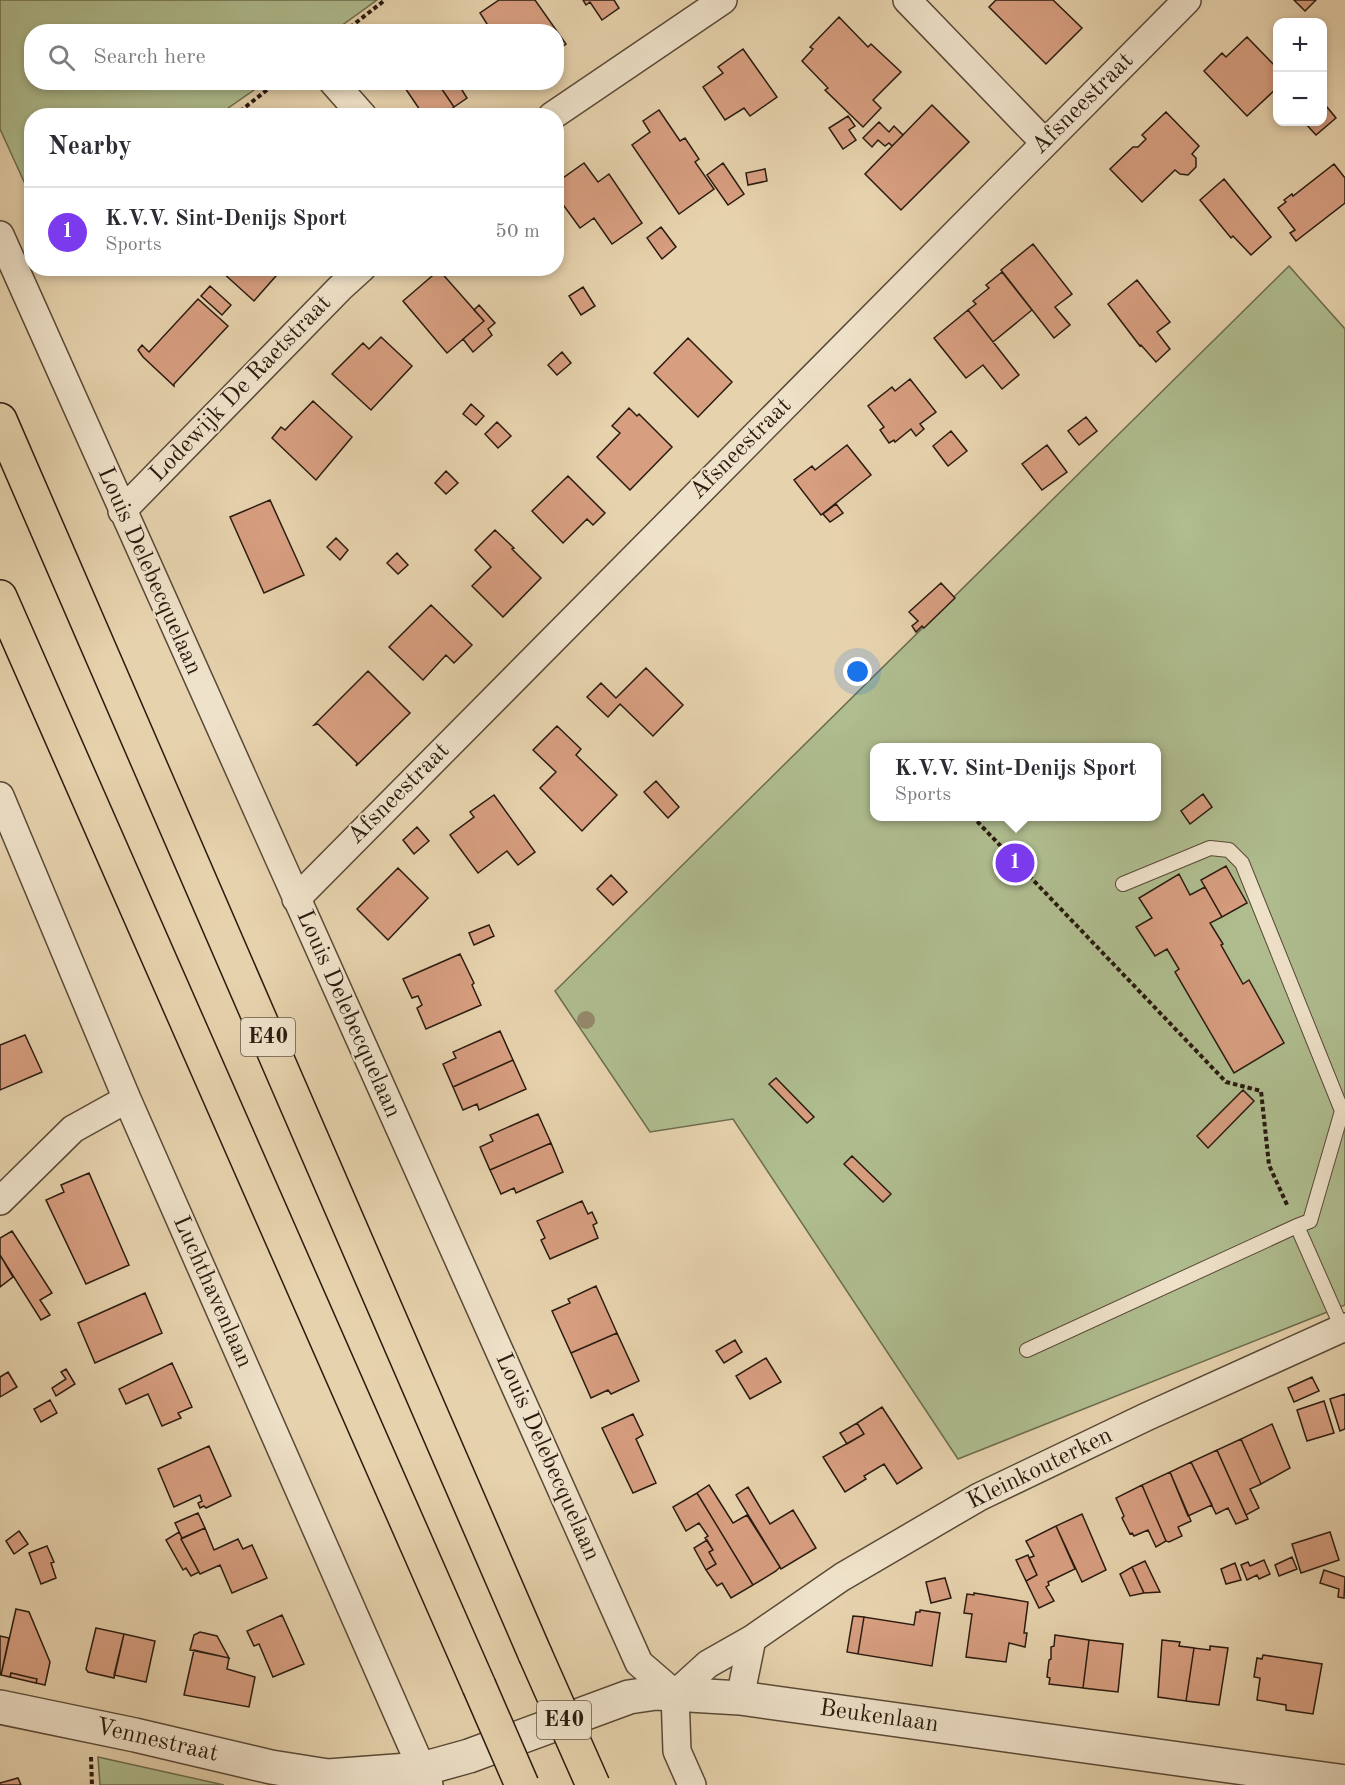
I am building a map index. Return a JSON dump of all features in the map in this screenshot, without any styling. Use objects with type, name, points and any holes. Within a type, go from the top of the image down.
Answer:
[{"type":"highway","name":"E40","points":[[0,420],[593,1785]]},
{"type":"highway","name":"E40","points":[[0,597],[522,1785]]},
{"type":"street","points":[[564,108],[723,0]]},
{"type":"street","points":[[907,0],[1044,142]]},
{"type":"street","name":"Afsneestraat","points":[[296,898],[1044,142],[1188,0]]},
{"type":"street","points":[[340,90],[356,108]]},
{"type":"street","name":"Louis Delebecquelaan","points":[[0,235],[639,1663],[675,1694]]},
{"type":"street","name":"Lodewijk De Raetstraat","points":[[122,510],[353,276]]},
{"type":"street","name":"Luchthavenlaan","points":[[0,796],[127,1100],[426,1777]]},
{"type":"street","points":[[0,1201],[73,1129],[127,1100]]},
{"type":"street","name":"Kleinkouterken","points":[[675,1694],[708,1664],[752,1640],[842,1577],[979,1497],[1146,1417],[1343,1327]]},
{"type":"street","points":[[740,1698],[752,1640]]},
{"type":"street","name":"Beukenlaan","points":[[426,1777],[469,1756],[629,1697],[656,1693],[740,1698],[1345,1782]]},
{"type":"street","points":[[675,1694],[676,1751],[692,1785]]},
{"type":"street","name":"Vennestraat","points":[[0,1707],[135,1735],[271,1767],[328,1776],[426,1777]]},
{"type":"lane","points":[[1027,1350],[1310,1221],[1342,1111],[1242,862],[1229,850],[1209,848],[1123,884]]},
{"type":"lane","points":[[1297,1227],[1343,1327]]},
{"type":"path","points":[[354,24],[385,0]]},
{"type":"path","points":[[244,108],[267,90]]},
{"type":"path","points":[[977,821],[1226,1082],[1261,1091],[1269,1165],[1297,1227]]},
{"type":"green space","points":[[0,0],[377,0],[344,24],[24,24],[24,90],[254,90],[228,108],[24,108],[24,182],[0,129]]},
{"type":"green space","points":[[1289,266],[1345,329],[1345,1305],[958,1459],[733,1119],[650,1132],[555,991]]},
{"type":"green space","points":[[98,1757],[224,1785],[100,1785]]},
{"type":"building","points":[[499,0],[535,0],[552,24],[487,24],[480,13]]},
{"type":"building","points":[[583,0],[614,0],[619,8],[602,20],[590,2],[586,5]]},
{"type":"building","points":[[996,0],[1053,0],[1082,28],[1046,64],[989,7]]},
{"type":"building","points":[[1294,0],[1316,0],[1305,11]]},
{"type":"building","points":[[839,17],[868,47],[871,44],[901,72],[873,100],[881,108],[863,127],[825,90],[828,88],[802,61],[813,49],[810,47]]},
{"type":"building","points":[[1247,37],[1273,64],[1273,92],[1247,116],[1204,71],[1222,53],[1226,57]]},
{"type":"building","points":[[743,49],[777,97],[750,116],[744,108],[725,120],[703,87],[723,73],[718,67]]},
{"type":"building","points":[[406,90],[442,90],[454,107],[453,108],[419,108]]},
{"type":"building","points":[[442,90],[462,90],[467,98],[454,107]]},
{"type":"building","points":[[932,105],[969,142],[901,210],[865,174]]},
{"type":"building","points":[[1327,107],[1336,118],[1327,126]]},
{"type":"building","points":[[659,110],[680,141],[685,138],[699,159],[695,162],[714,189],[679,214],[632,145],[650,132],[643,121]]},
{"type":"building","points":[[1166,112],[1199,146],[1192,154],[1196,158],[1196,167],[1188,175],[1180,174],[1175,170],[1142,202],[1110,169],[1133,147],[1138,147],[1146,139],[1142,135]]},
{"type":"building","points":[[848,116],[855,126],[849,130],[856,140],[843,149],[829,128]]},
{"type":"building","points":[[879,122],[889,132],[894,126],[903,135],[892,146],[889,143],[885,146],[878,140],[872,147],[863,138]]},
{"type":"building","points":[[1308,126],[1327,126],[1316,135]]},
{"type":"building","points":[[584,163],[598,182],[609,174],[642,223],[612,244],[594,218],[580,228],[564,206],[564,177]]},
{"type":"building","points":[[723,163],[744,194],[728,205],[707,175]]},
{"type":"building","points":[[1334,164],[1345,178],[1345,203],[1296,241],[1290,233],[1295,230],[1278,208],[1286,202],[1284,200],[1292,194],[1293,196]]},
{"type":"building","points":[[765,169],[767,181],[748,185],[746,173]]},
{"type":"building","points":[[1224,179],[1271,237],[1251,255],[1233,236],[1231,238],[1200,200]]},
{"type":"building","points":[[661,227],[676,247],[662,259],[647,238]]},
{"type":"building","points":[[1033,244],[1072,294],[1055,307],[1070,325],[1054,338],[1001,270]]},
{"type":"building","points":[[1002,272],[1032,310],[993,342],[968,310],[976,304],[973,301],[989,288],[986,285]]},
{"type":"building","points":[[226,276],[276,276],[254,301]]},
{"type":"building","points":[[432,276],[444,276],[484,321],[447,353],[403,301]]},
{"type":"building","points":[[1137,280],[1170,322],[1157,332],[1170,349],[1156,362],[1140,346],[1108,304]]},
{"type":"building","points":[[210,286],[231,305],[222,315],[201,296]]},
{"type":"building","points":[[583,287],[595,306],[581,315],[569,296]]},
{"type":"building","points":[[198,299],[228,326],[174,386],[138,350],[142,345],[149,352]]},
{"type":"building","points":[[479,305],[495,323],[488,329],[492,335],[473,352],[463,339],[484,321],[474,310]]},
{"type":"building","points":[[968,310],[1019,375],[1002,389],[983,365],[966,378],[934,338]]},
{"type":"building","points":[[381,337],[412,366],[371,410],[332,374],[363,343],[369,349]]},
{"type":"building","points":[[688,338],[732,382],[698,417],[654,373]]},
{"type":"building","points":[[562,352],[571,363],[557,375],[548,365]]},
{"type":"building","points":[[910,379],[936,412],[920,424],[924,429],[916,436],[911,429],[895,442],[894,440],[889,443],[880,430],[884,427],[868,406],[892,387],[895,391]]},
{"type":"building","points":[[313,401],[352,437],[316,480],[272,438],[281,427],[285,430]]},
{"type":"building","points":[[471,404],[484,416],[476,425],[463,414]]},
{"type":"building","points":[[629,408],[637,416],[639,414],[672,447],[630,490],[597,457],[620,433],[612,426]]},
{"type":"building","points":[[1086,417],[1097,431],[1079,445],[1068,431]]},
{"type":"building","points":[[497,422],[511,436],[498,448],[485,434]]},
{"type":"building","points":[[951,431],[967,451],[948,466],[933,446]]},
{"type":"building","points":[[847,445],[871,475],[821,515],[794,480],[812,466],[815,470]]},
{"type":"building","points":[[1047,445],[1067,472],[1042,490],[1022,464]]},
{"type":"building","points":[[446,471],[458,483],[446,494],[435,483]]},
{"type":"building","points":[[568,476],[605,513],[593,525],[587,519],[563,543],[532,511]]},
{"type":"building","points":[[270,500],[304,575],[264,593],[230,517]]},
{"type":"building","points":[[836,504],[843,513],[830,522],[823,514]]},
{"type":"building","points":[[495,530],[541,578],[503,617],[472,586],[491,567],[475,550]]},
{"type":"building","points":[[336,538],[348,550],[340,560],[327,547]]},
{"type":"building","points":[[397,553],[408,565],[398,574],[387,563]]},
{"type":"building","points":[[941,583],[955,598],[924,628],[922,626],[916,632],[912,626],[918,621],[909,612]]},
{"type":"building","points":[[431,605],[472,645],[454,663],[446,655],[423,680],[389,647]]},
{"type":"building","points":[[646,668],[683,705],[653,736],[620,704],[608,717],[587,697],[601,683],[616,698]]},
{"type":"building","points":[[368,671],[410,713],[356,766],[357,763],[318,724],[314,725]]},
{"type":"building","points":[[557,726],[581,749],[576,755],[617,795],[582,831],[540,788],[556,772],[533,750]]},
{"type":"building","points":[[656,781],[679,807],[668,818],[644,792]]},
{"type":"building","points":[[1203,794],[1212,807],[1190,824],[1181,811]]},
{"type":"building","points":[[494,795],[535,852],[518,865],[507,851],[478,873],[450,835],[474,817],[470,812]]},
{"type":"building","points":[[417,827],[429,841],[414,854],[403,840]]},
{"type":"building","points":[[1226,866],[1247,903],[1222,917],[1201,880]]},
{"type":"building","points":[[398,868],[428,898],[388,940],[357,909]]},
{"type":"building","points":[[1179,874],[1190,895],[1205,887],[1222,917],[1210,923],[1223,944],[1221,945],[1243,984],[1249,980],[1284,1043],[1234,1073],[1175,972],[1179,969],[1167,949],[1155,956],[1136,927],[1152,918],[1139,898]]},
{"type":"building","points":[[611,875],[627,892],[613,905],[597,889]]},
{"type":"building","points":[[489,925],[494,936],[474,945],[469,933]]},
{"type":"building","points":[[460,954],[474,983],[472,985],[481,1005],[426,1029],[417,1008],[422,1005],[418,996],[412,998],[403,979]]},
{"type":"building","points":[[500,1031],[513,1060],[453,1087],[443,1064],[456,1058],[453,1052]]},
{"type":"building","points":[[25,1035],[42,1072],[0,1090],[0,1045]]},
{"type":"building","points":[[513,1060],[526,1089],[479,1110],[477,1104],[463,1110],[453,1087]]},
{"type":"building","points":[[776,1078],[814,1117],[807,1123],[769,1084]]},
{"type":"building","points":[[1243,1090],[1254,1101],[1208,1148],[1197,1136]]},
{"type":"building","points":[[538,1114],[551,1143],[490,1170],[480,1147],[493,1141],[490,1135]]},
{"type":"building","points":[[551,1143],[563,1172],[516,1193],[514,1188],[501,1194],[490,1170]]},
{"type":"building","points":[[852,1156],[891,1194],[883,1202],[844,1164]]},
{"type":"building","points":[[89,1173],[129,1265],[86,1284],[46,1200],[64,1192],[61,1185]]},
{"type":"building","points":[[582,1201],[588,1214],[592,1212],[597,1223],[593,1225],[598,1238],[550,1259],[541,1240],[545,1238],[537,1221]]},
{"type":"building","points":[[12,1231],[52,1293],[40,1300],[50,1315],[41,1320],[0,1255],[0,1238]]},
{"type":"building","points":[[0,1255],[13,1277],[0,1287]]},
{"type":"building","points":[[596,1286],[617,1333],[571,1353],[552,1311],[570,1303],[568,1299]]},
{"type":"building","points":[[145,1293],[162,1333],[95,1363],[78,1323]]},
{"type":"building","points":[[617,1333],[639,1381],[611,1394],[608,1390],[591,1398],[571,1353]]},
{"type":"building","points":[[735,1340],[742,1352],[724,1363],[716,1351]]},
{"type":"building","points":[[766,1358],[781,1382],[750,1399],[736,1376]]},
{"type":"building","points":[[172,1363],[192,1407],[178,1413],[181,1418],[162,1426],[148,1394],[126,1404],[119,1389]]},
{"type":"building","points":[[66,1369],[75,1384],[56,1396],[52,1388],[66,1379],[61,1372]]},
{"type":"building","points":[[8,1372],[17,1387],[0,1397],[0,1377]]},
{"type":"building","points":[[1312,1377],[1319,1391],[1294,1402],[1288,1388]]},
{"type":"building","points":[[1345,1394],[1345,1429],[1340,1431],[1330,1399]]},
{"type":"building","points":[[50,1400],[57,1413],[41,1422],[34,1409]]},
{"type":"building","points":[[1324,1401],[1334,1433],[1307,1441],[1297,1410]]},
{"type":"building","points":[[882,1407],[922,1468],[897,1484],[884,1464],[864,1476],[866,1479],[845,1492],[823,1457],[864,1434],[857,1423]]},
{"type":"building","points":[[633,1414],[643,1435],[636,1439],[656,1483],[633,1493],[602,1428]]},
{"type":"building","points":[[857,1423],[864,1434],[847,1444],[840,1433]]},
{"type":"building","points":[[1272,1424],[1290,1468],[1261,1484],[1241,1439]]},
{"type":"building","points":[[1241,1439],[1261,1484],[1250,1489],[1259,1508],[1246,1515],[1217,1450]]},
{"type":"building","points":[[209,1446],[231,1496],[206,1508],[204,1506],[200,1508],[198,1503],[202,1501],[200,1495],[174,1507],[158,1469]]},
{"type":"building","points":[[1217,1450],[1248,1519],[1236,1524],[1228,1508],[1216,1514],[1191,1462]]},
{"type":"building","points":[[1191,1462],[1212,1505],[1188,1516],[1170,1472]]},
{"type":"building","points":[[1170,1472],[1191,1521],[1178,1527],[1182,1536],[1169,1542],[1166,1541],[1142,1485]]},
{"type":"building","points":[[709,1485],[733,1523],[747,1515],[780,1567],[753,1585],[697,1493]]},
{"type":"building","points":[[1142,1485],[1166,1541],[1156,1547],[1148,1530],[1134,1536],[1130,1534],[1116,1498]]},
{"type":"building","points":[[748,1487],[770,1524],[793,1510],[816,1548],[781,1569],[736,1495]]},
{"type":"building","points":[[697,1493],[753,1585],[731,1598],[722,1583],[717,1586],[706,1570],[716,1564],[709,1552],[713,1550],[705,1538],[708,1536],[699,1523],[686,1531],[673,1507]]},
{"type":"building","points":[[198,1513],[205,1528],[182,1538],[175,1523]]},
{"type":"building","points":[[1082,1514],[1106,1570],[1082,1582],[1056,1526]]},
{"type":"building","points":[[1056,1526],[1075,1569],[1048,1582],[1049,1585],[1046,1587],[1054,1601],[1039,1608],[1026,1581],[1037,1575],[1029,1558],[1034,1556],[1026,1541]]},
{"type":"building","points":[[205,1528],[214,1550],[238,1539],[243,1549],[252,1545],[267,1578],[232,1593],[220,1565],[200,1574],[181,1539]]},
{"type":"building","points":[[19,1531],[28,1544],[14,1554],[6,1541]]},
{"type":"building","points":[[179,1532],[199,1572],[191,1576],[186,1568],[183,1570],[166,1540]]},
{"type":"building","points":[[1330,1532],[1339,1560],[1301,1573],[1292,1544]]},
{"type":"building","points":[[707,1540],[713,1550],[709,1552],[716,1564],[706,1570],[694,1548]]},
{"type":"building","points":[[47,1546],[54,1562],[51,1563],[56,1578],[41,1584],[29,1553]]},
{"type":"building","points":[[1028,1555],[1037,1575],[1026,1581],[1016,1560]]},
{"type":"building","points":[[1292,1557],[1297,1569],[1279,1576],[1275,1565]]},
{"type":"building","points":[[1264,1560],[1270,1574],[1259,1579],[1257,1575],[1247,1580],[1241,1565],[1248,1562],[1250,1566]]},
{"type":"building","points":[[1145,1561],[1160,1592],[1144,1593],[1132,1567]]},
{"type":"building","points":[[1235,1563],[1241,1580],[1226,1584],[1221,1569]]},
{"type":"building","points":[[1132,1567],[1144,1593],[1130,1596],[1120,1574]]},
{"type":"building","points":[[1324,1570],[1345,1577],[1344,1598],[1338,1597],[1339,1589],[1320,1583]]},
{"type":"building","points":[[945,1578],[951,1598],[931,1603],[926,1582]]},
{"type":"building","points":[[974,1593],[1028,1602],[1024,1633],[1027,1633],[1025,1647],[1009,1643],[1006,1662],[966,1657],[972,1614],[964,1613],[967,1594],[974,1595]]},
{"type":"building","points":[[16,1609],[29,1612],[50,1662],[45,1685],[36,1683],[37,1679],[11,1673],[10,1677],[1,1675]]},
{"type":"building","points":[[920,1610],[940,1613],[932,1666],[858,1654],[864,1617],[914,1625],[916,1612]]},
{"type":"building","points":[[282,1615],[304,1664],[273,1677],[259,1644],[254,1646],[247,1631]]},
{"type":"building","points":[[853,1616],[864,1617],[858,1654],[847,1652]]},
{"type":"building","points":[[96,1628],[124,1634],[114,1678],[88,1672],[86,1669]]},
{"type":"building","points":[[200,1632],[217,1636],[229,1658],[190,1650],[194,1635]]},
{"type":"building","points":[[124,1634],[155,1641],[146,1682],[114,1675]]},
{"type":"building","points":[[1055,1635],[1089,1640],[1083,1688],[1049,1684],[1050,1678],[1047,1677],[1049,1660]]},
{"type":"building","points":[[0,1636],[9,1638],[1,1675],[0,1675]]},
{"type":"building","points":[[1089,1640],[1123,1644],[1118,1692],[1083,1688]]},
{"type":"building","points":[[1162,1640],[1180,1642],[1179,1646],[1194,1648],[1186,1701],[1158,1697]]},
{"type":"building","points":[[1210,1646],[1228,1648],[1219,1705],[1186,1701],[1194,1648],[1210,1650]]},
{"type":"building","points":[[194,1650],[229,1658],[227,1669],[255,1677],[249,1707],[184,1695]]},
{"type":"building","points":[[1263,1655],[1322,1664],[1313,1714],[1286,1710],[1286,1705],[1257,1700],[1260,1678],[1254,1677],[1257,1658],[1262,1659]]},
{"type":"building","points":[[11,1673],[37,1679],[36,1683],[10,1677]]},
{"type":"building","points":[[18,1778],[21,1785],[0,1785],[0,1783]]},
{"type":"place","name":"K.V.V. Sint-Denijs Sport","points":[[1015,863]]}]
